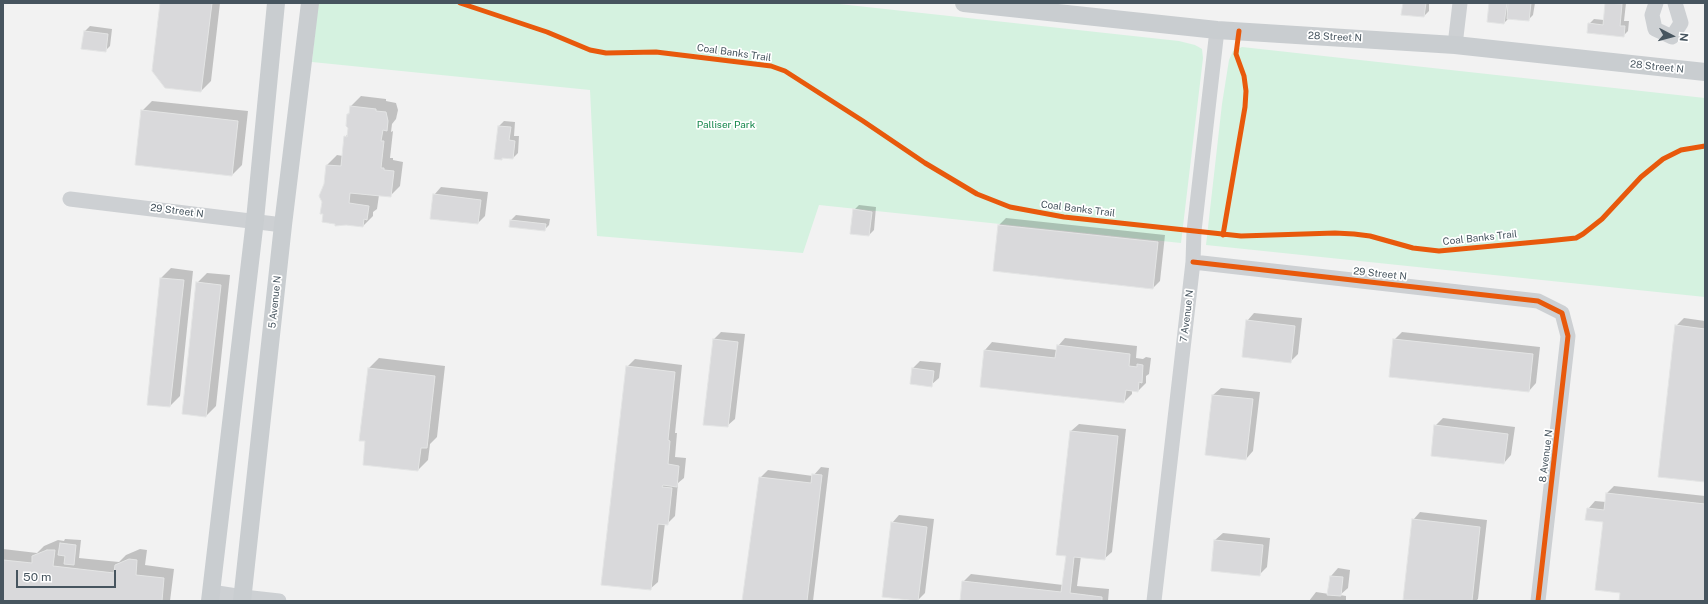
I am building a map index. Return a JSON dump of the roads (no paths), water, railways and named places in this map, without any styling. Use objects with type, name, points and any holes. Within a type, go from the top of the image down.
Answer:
[{"type":"main road","points":[[210,596],[255,220],[276,3]]},
{"type":"main road","name":"5 Avenue N","points":[[243,599],[283,225],[310,3]]},
{"type":"main road","name":"28 Street N","points":[[964,3],[1217,30],[1455,45],[1705,72]]},
{"type":"street","points":[[1455,45],[1460,3]]},
{"type":"street","points":[[1656,3],[1652,15],[1655,29],[1672,37],[1681,23],[1675,3]]},
{"type":"street","name":"7 Avenue N","points":[[1154,601],[1193,262],[1194,231],[1217,30]]},
{"type":"street","name":"29 Street N","points":[[70,199],[255,220],[283,225]]},
{"type":"street","name":"29 Street N","points":[[1193,262],[1538,301],[1562,313]]},
{"type":"street","name":"8 Avenue N","points":[[1538,601],[1568,336],[1562,313]]},
{"type":"street","points":[[210,596],[279,601]]},
{"type":"park label","name":"Palliser Park","points":[[726,125]]}]
